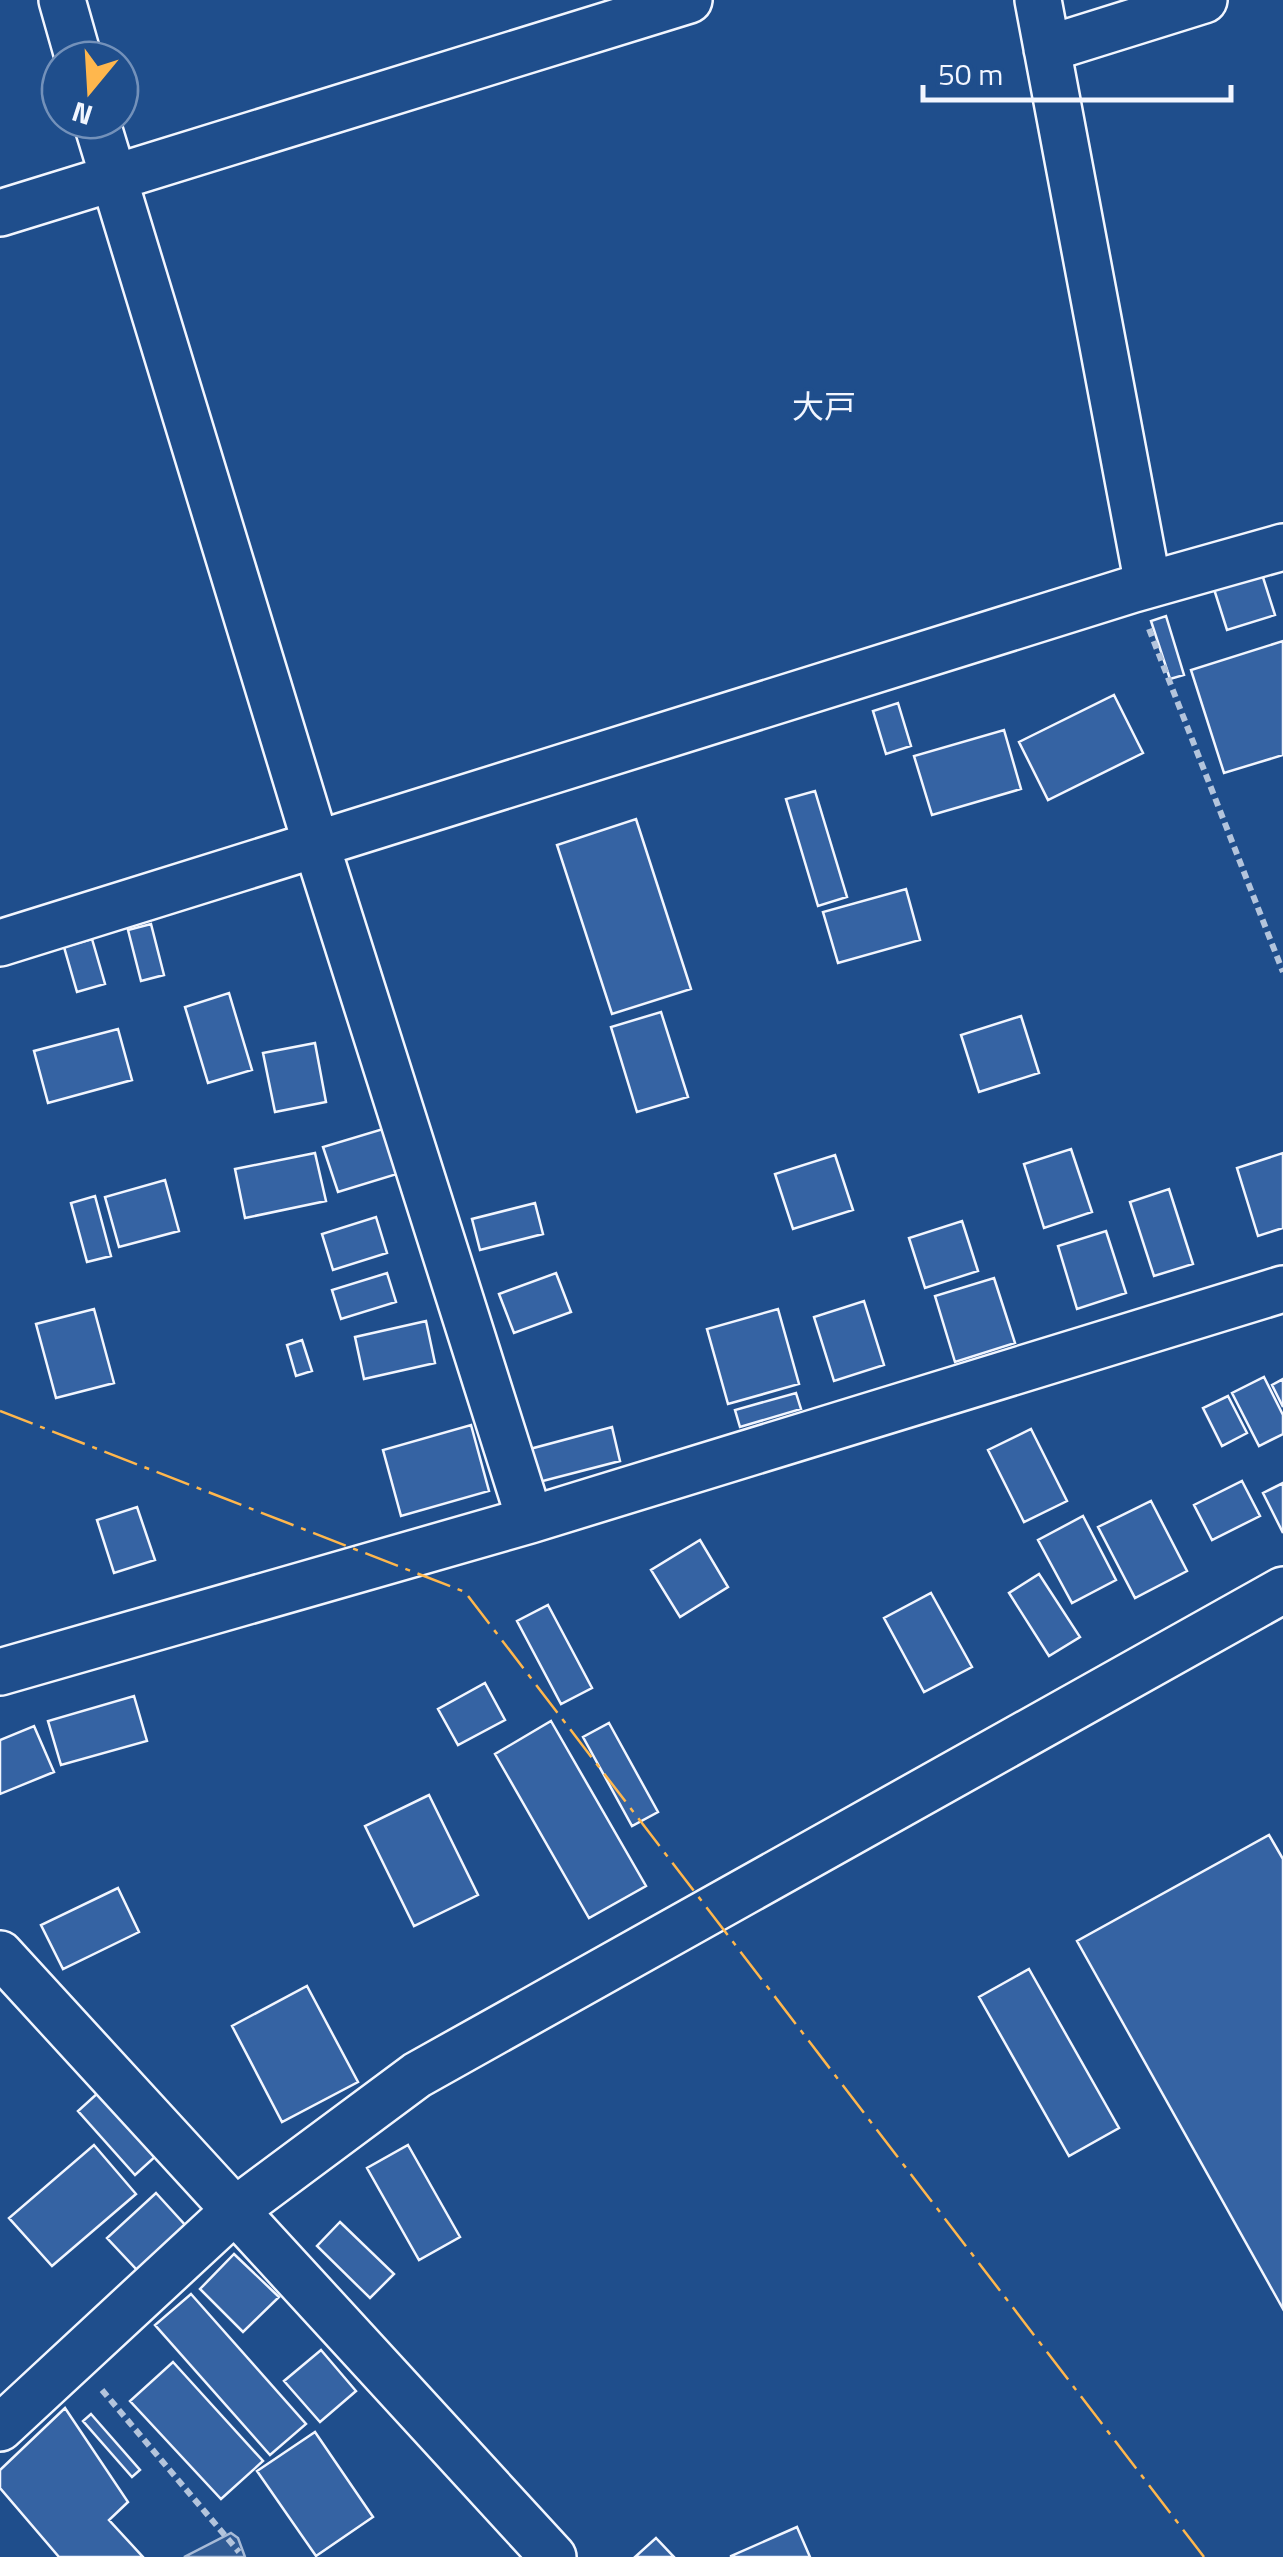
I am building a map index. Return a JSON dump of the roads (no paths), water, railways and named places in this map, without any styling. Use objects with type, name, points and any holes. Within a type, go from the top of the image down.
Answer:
[{"type":"street","points":[[62,0],[73,40]]},
{"type":"street","points":[[0,213],[689,0]]},
{"type":"street","points":[[1038,0],[1141,586]]},
{"type":"street","points":[[1047,49],[1204,0]]},
{"type":"street","points":[[102,140],[317,847],[530,1520]]},
{"type":"street","points":[[0,944],[1141,586],[1283,547]]},
{"type":"street","points":[[0,1672],[530,1520],[1283,1289]]},
{"type":"street","points":[[0,2428],[234,2211],[417,2075],[1283,1590]]},
{"type":"street","points":[[0,1954],[554,2557]]},
{"type":"district","name":"大戸","points":[[824,406]]}]
